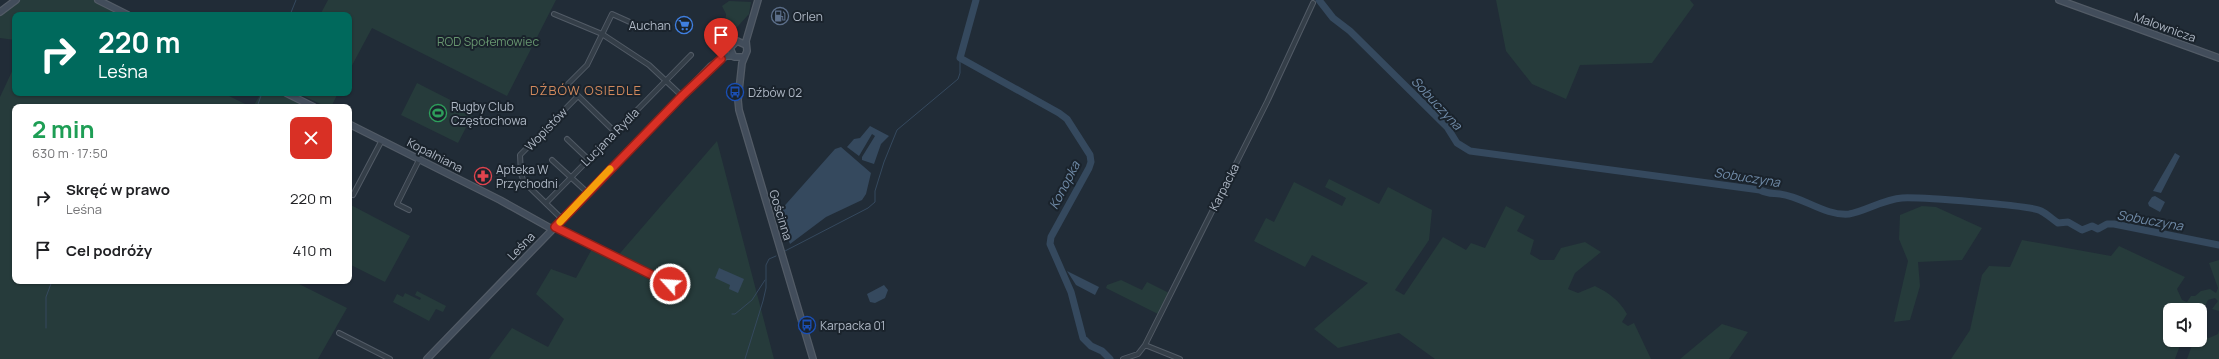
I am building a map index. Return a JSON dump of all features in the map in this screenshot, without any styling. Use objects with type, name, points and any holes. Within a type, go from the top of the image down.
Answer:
[{"type":"street","points":[[0,12],[16,0]]},
{"type":"street","points":[[98,0],[122,12]]},
{"type":"street","points":[[746,45],[740,41],[734,42],[730,49],[735,57],[744,57],[747,51],[746,45],[749,29],[758,0]]},
{"type":"street","name":"Malownicza","points":[[2059,0],[2219,58]]},
{"type":"street","name":"Karpacka","points":[[1123,359],[1138,354],[1145,346],[1267,102],[1313,3]]},
{"type":"street","points":[[554,14],[602,34],[649,65],[682,96]]},
{"type":"street","points":[[615,132],[567,85],[587,65],[612,14],[632,23]]},
{"type":"street","points":[[740,41],[749,29]]},
{"type":"street","name":"Leśna","points":[[427,359],[682,96],[730,49]]},
{"type":"street","name":"Lucjana Rydla","points":[[546,203],[691,55]]},
{"type":"street","name":"Leśna","points":[[715,63],[727,56],[735,57]]},
{"type":"street","name":"Gościnna","points":[[735,57],[740,76]]},
{"type":"street","name":"Gościnna","points":[[744,57],[740,76],[738,100],[740,120],[812,358]]},
{"type":"street","points":[[292,96],[308,104]]},
{"type":"street","name":"Wopistów","points":[[562,219],[524,182],[521,174],[520,155],[578,96]]},
{"type":"street","name":"Kopalniana","points":[[352,125],[554,228]]},
{"type":"street","points":[[567,139],[588,159]]},
{"type":"street","points":[[353,195],[382,140]]},
{"type":"street","points":[[409,210],[397,204],[419,160]]},
{"type":"street","points":[[552,160],[588,193]]},
{"type":"street","points":[[554,228],[672,285],[672,293],[675,298]]},
{"type":"street","points":[[340,333],[390,359]]},
{"type":"street","points":[[1145,346],[1180,359]]},
{"type":"street","points":[[812,358],[819,359]]},
{"type":"green space","points":[[16,0],[98,0],[122,12],[12,12],[12,40],[0,38],[0,12]]},
{"type":"green space","name":"ROD Społemowiec","points":[[328,0],[556,0],[507,96],[372,28],[352,65],[352,12],[322,12]]},
{"type":"green space","points":[[1496,0],[1690,0],[1694,5],[1652,63],[1580,65],[1566,99],[1532,84],[1506,51]]},
{"type":"green space","points":[[729,1],[751,2],[749,14],[729,36],[725,30],[726,14],[722,6]]},
{"type":"green space","points":[[12,71],[12,96],[229,96],[245,104],[12,104],[12,284],[299,284],[347,308],[318,359],[0,359],[0,97]]},
{"type":"green space","name":"Rugby Club Częstochowa","points":[[417,83],[474,112],[458,143],[401,115]]},
{"type":"green space","points":[[259,96],[292,96],[308,104],[255,104]]},
{"type":"green space","points":[[303,96],[336,96],[332,104],[321,104]]},
{"type":"green space","points":[[717,141],[774,359],[489,359],[512,328],[548,347],[564,319],[536,294],[551,269],[576,278],[593,247],[615,259]]},
{"type":"green space","points":[[1329,179],[1379,204],[1388,187],[1432,210],[1429,240],[1395,290],[1404,295],[1443,237],[1466,250],[1471,243],[1485,248],[1506,206],[1525,216],[1517,231],[1534,240],[1530,254],[1540,260],[1554,260],[1561,248],[1585,242],[1601,252],[1575,273],[1568,289],[1578,293],[1595,286],[1613,297],[1627,314],[1622,322],[1628,326],[1634,323],[1651,359],[1435,359],[1399,333],[1338,348],[1314,329],[1368,283],[1312,255],[1305,267],[1254,241],[1266,218],[1274,222],[1294,182],[1342,206],[1346,198],[1325,187]]},
{"type":"green space","points":[[352,206],[410,236],[385,282],[352,266]]},
{"type":"green space","points":[[1922,206],[1936,207],[1982,228],[1962,260],[1918,262],[1920,286],[1910,320],[1894,322],[1908,261],[1899,239],[1900,215]]},
{"type":"green space","points":[[2022,240],[2111,256],[2119,246],[2185,277],[2177,289],[2182,300],[2187,302],[2191,296],[2195,296],[2201,291],[2210,289],[2216,293],[2218,288],[2209,263],[2219,260],[2219,311],[2212,309],[2218,301],[2215,298],[2208,300],[2206,303],[2163,303],[2163,347],[2179,347],[2175,359],[1951,359],[1970,330],[1982,275],[1989,266],[2010,267]]},
{"type":"green space","points":[[1121,280],[1142,290],[1147,282],[1169,293],[1158,314],[1106,288],[1107,285]]},
{"type":"green space","points":[[417,291],[446,306],[443,312],[436,309],[429,321],[393,302],[397,294],[403,297],[405,293],[420,300],[421,298],[415,295]]},
{"type":"green space","points":[[1722,324],[1748,332],[1729,359],[1680,359]]},
{"type":"green space","points":[[2219,330],[2219,359],[2187,359],[2191,347],[2207,347],[2207,337],[2209,338],[2218,334]]},
{"type":"water","points":[[870,126],[889,136],[881,144],[874,164],[862,160],[862,157],[875,136],[872,134],[859,156],[847,147],[854,139],[860,138]]},
{"type":"water","points":[[841,147],[871,173],[866,194],[862,200],[826,217],[790,244],[780,220],[779,212],[835,149]]},
{"type":"water","points":[[2175,153],[2180,156],[2161,193],[2153,191]]},
{"type":"water","points":[[2155,196],[2165,202],[2160,212],[2149,206],[2148,203],[2152,197]]},
{"type":"water","points":[[719,268],[744,279],[738,293],[729,289],[730,285],[715,278]]},
{"type":"water","points":[[1067,271],[1099,287],[1095,295],[1076,285]]},
{"type":"water","points":[[884,285],[888,290],[885,298],[875,303],[870,302],[867,294]]},
{"type":"waterway","points":[[291,12],[296,0]]},
{"type":"waterway","name":"Konopka","points":[[976,0],[960,58],[1059,113],[1067,119],[1090,155],[1091,162],[1089,168],[1051,237],[1050,244],[1071,292],[1083,338],[1091,346],[1102,351],[1110,359]]},
{"type":"waterway","name":"Sobuczyna","points":[[1319,0],[1333,18],[1350,31],[1447,127],[1457,143],[1470,151],[1760,190],[1767,193],[1789,196],[1840,214],[1855,213],[1888,201],[1902,198],[1974,202],[2017,206],[2041,211],[2058,223],[2068,222],[2082,230],[2092,226],[2098,229],[2107,224],[2114,224],[2219,245]]},
{"type":"waterway","points":[[785,251],[868,208],[875,202],[875,191],[884,162],[897,130],[958,79],[960,73],[960,58]]},
{"type":"waterway","points":[[258,104],[261,96]]},
{"type":"waterway","points":[[745,359],[766,288],[766,265],[769,259],[776,256]]},
{"type":"waterway","points":[[732,314],[735,314],[752,300],[765,280]]},
{"type":"waterway","points":[[46,328],[46,297],[51,284]]},
{"type":"slow traffic","points":[[560,222],[610,169]]},
{"type":"place","name":"Orlen","points":[[780,16]]},
{"type":"place","name":"Auchan","points":[[684,25]]},
{"type":"place","name":"Dźbów 02","points":[[735,92]]},
{"type":"place","name":"Rugby Club Częstochowa","points":[[438,113]]},
{"type":"place","name":"Apteka W Przychodni","points":[[483,176]]},
{"type":"place","name":"Karpacka 01","points":[[807,325]]},
{"type":"district","name":"DŹBÓW OSIEDLE","points":[[586,90]]},
{"type":"route","points":[[670,284],[555,227],[711,66],[721,59]]}]
